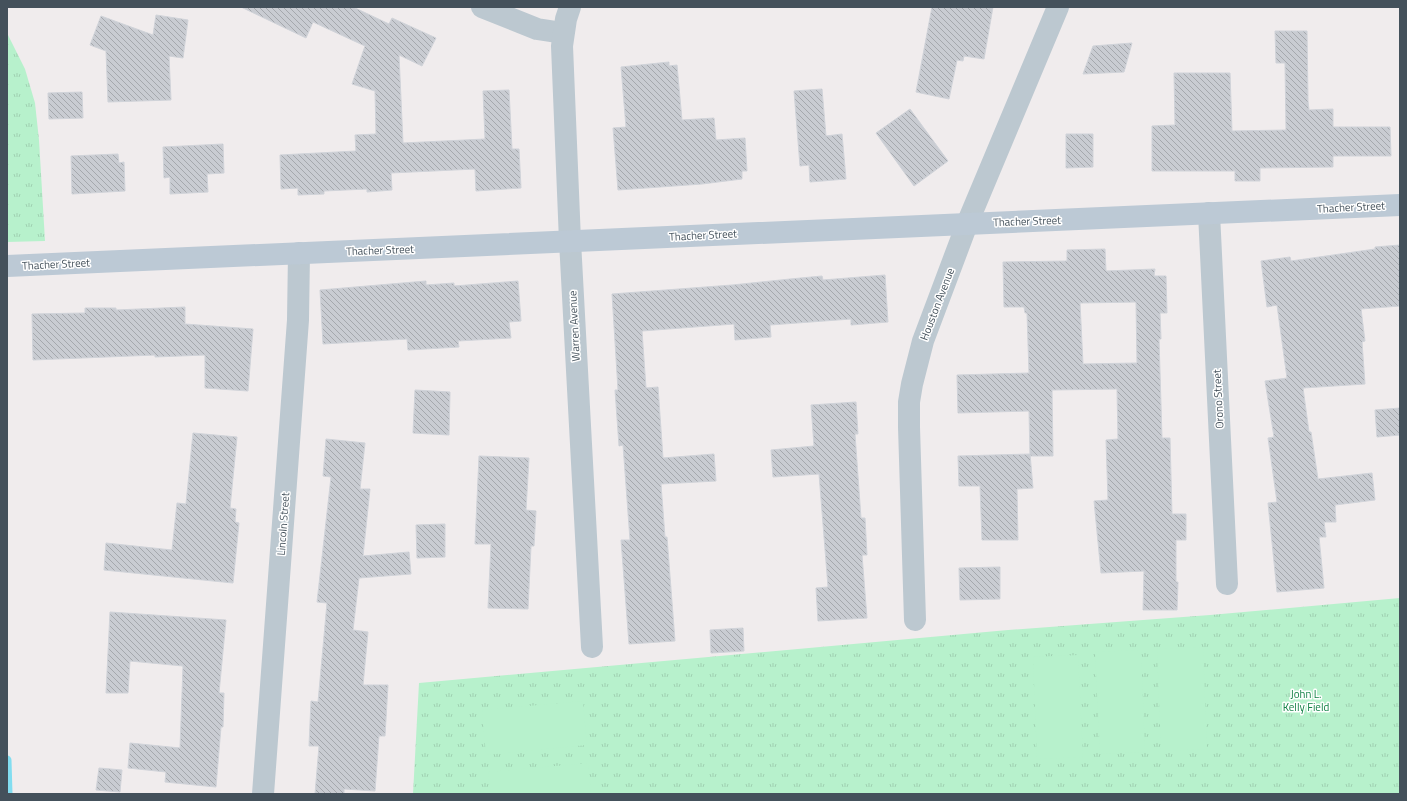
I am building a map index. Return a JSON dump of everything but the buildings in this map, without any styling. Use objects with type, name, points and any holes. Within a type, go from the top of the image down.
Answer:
[{"type":"street","points":[[482,7],[537,29],[563,33]]},
{"type":"street","name":"Warren Avenue","points":[[570,7],[563,33],[562,46],[570,241],[592,646]]},
{"type":"street","name":"Houston Avenue","points":[[915,620],[909,427],[911,390],[917,362],[923,341],[968,224],[1058,7]]},
{"type":"street","name":"Thacher Street","points":[[12,266],[1400,205]]},
{"type":"street","name":"Orono Street","points":[[1209,213],[1227,584]]},
{"type":"street","name":"Lincoln Street","points":[[263,794],[298,320],[300,253]]},
{"type":"green space","points":[[7,33],[25,69],[35,103],[39,140],[45,241],[7,242]]},
{"type":"green space","name":"John L. Kelly Field","points":[[1400,598],[1400,794],[413,794],[419,683],[1008,630],[1210,615]]},
{"type":"green space","points":[[1203,647],[1207,749],[1161,751],[1157,649]]},
{"type":"green space","points":[[1141,650],[1145,752],[1100,754],[1095,652]]},
{"type":"green space","points":[[1078,655],[1083,757],[1037,759],[1033,657]]},
{"type":"green space","points":[[583,701],[587,745],[486,755],[482,710]]},
{"type":"green space","points":[[588,763],[591,794],[490,794],[488,772]]},
{"type":"waterway","points":[[7,760],[8,794]]}]
